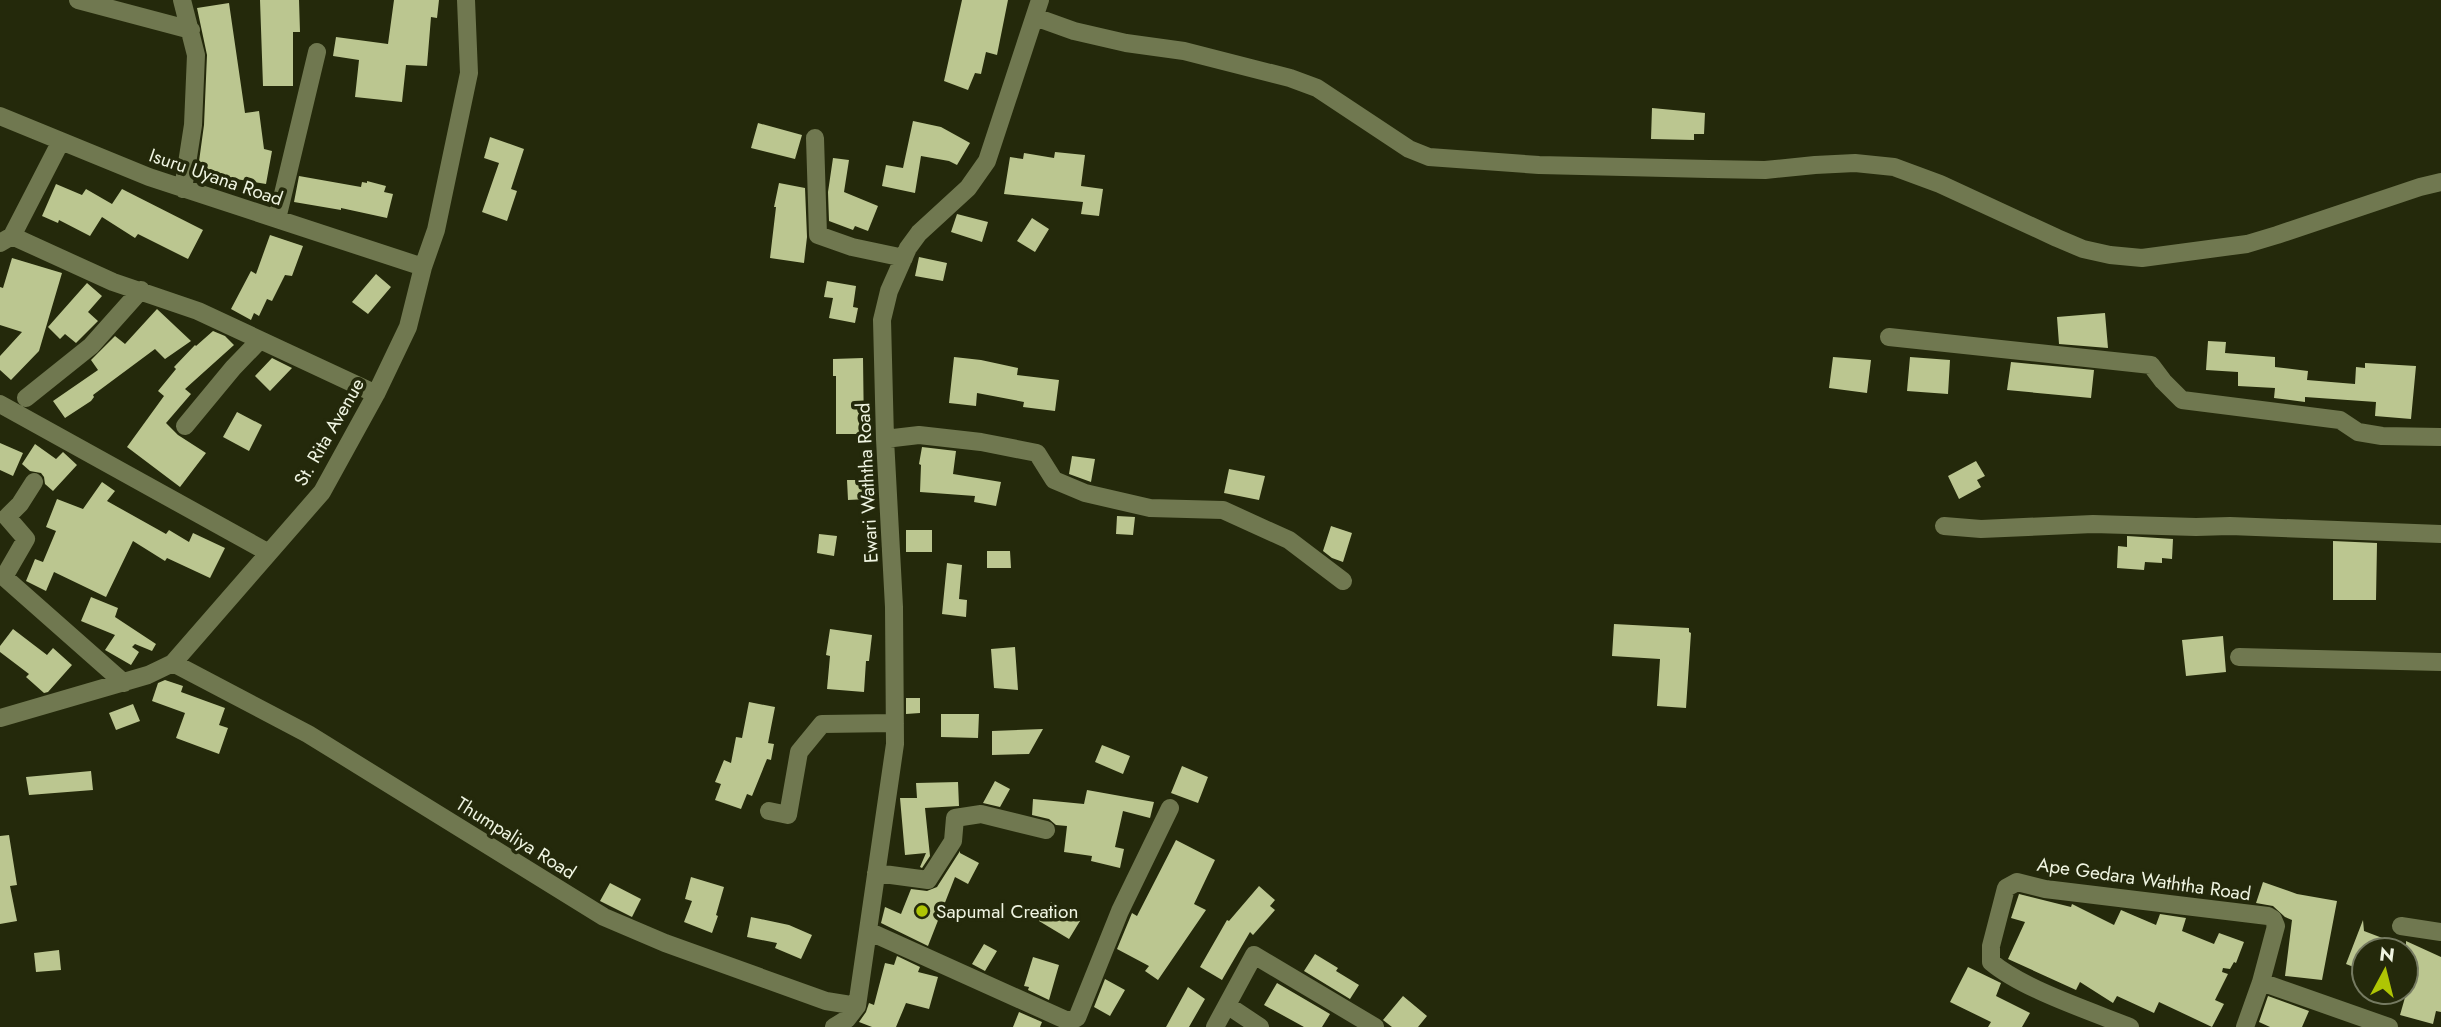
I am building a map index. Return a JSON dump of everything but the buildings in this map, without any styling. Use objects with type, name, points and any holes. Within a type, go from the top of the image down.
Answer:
[{"type":"street","points":[[78,0],[191,30]]},
{"type":"street","points":[[182,0],[196,55],[196,85],[183,189]]},
{"type":"street","name":"St. Rita Avenue","points":[[0,718],[124,683],[173,663],[322,492],[376,394],[408,327],[423,267],[436,230],[469,73],[466,0]]},
{"type":"street","points":[[1038,8],[1074,31],[1125,43],[1196,54],[1317,88],[1409,149],[1429,157],[1539,165],[1709,169],[1765,170],[1815,164],[1855,163],[1894,167],[1940,184],[2057,239],[2110,255],[2142,258],[2247,244],[2441,182]]},
{"type":"street","name":"Ewari Waththa Road","points":[[848,1020],[868,931],[895,744],[894,607],[882,320],[889,291],[919,233],[968,188],[987,161],[1038,8]]},
{"type":"street","points":[[277,219],[317,52]]},
{"type":"street","name":"Isuru Uyana Road","points":[[0,116],[183,189],[423,267]]},
{"type":"street","points":[[815,138],[818,235],[852,247],[904,258]]},
{"type":"street","points":[[61,141],[6,239],[113,282],[198,312],[376,394]]},
{"type":"street","points":[[26,398],[91,346],[141,290]]},
{"type":"street","points":[[1889,337],[2151,365],[2163,382],[2182,400],[2340,420],[2358,432],[2382,436],[2441,437]]},
{"type":"street","points":[[185,426],[233,368],[260,341]]},
{"type":"street","points":[[0,404],[269,553]]},
{"type":"street","points":[[885,439],[919,435],[981,442],[1037,453],[1054,480],[1086,493],[1150,508],[1223,510],[1289,540],[1343,581]]},
{"type":"street","points":[[34,482],[20,504],[7,517],[26,539],[4,577],[124,683]]},
{"type":"street","points":[[1944,526],[1981,529],[2106,524],[2441,534]]},
{"type":"street","points":[[2238,657],[2441,662]]},
{"type":"street","name":"Thumpaliya Road","points":[[173,663],[309,734],[604,917],[665,943],[826,1001],[848,1020]]},
{"type":"street","points":[[769,811],[788,815],[799,751],[822,724],[895,723]]},
{"type":"street","points":[[868,931],[1068,1021],[1077,1018],[1120,911],[1170,808]]},
{"type":"street","points":[[876,873],[928,880],[953,841],[955,818],[981,814],[1046,830]]},
{"type":"street","name":"Ape Gedara Waththa Road","points":[[2130,1027],[2015,978],[1991,962],[1991,946],[2006,888],[2017,882],[2045,889],[2268,916],[2276,926],[2245,1027]]},
{"type":"street","points":[[2401,926],[2441,932]]},
{"type":"street","points":[[1215,1027],[1254,955],[1375,1027]]},
{"type":"street","points":[[2261,982],[2386,1026]]},
{"type":"street","points":[[1227,1005],[1260,1027]]},
{"type":"place","name":"Sapumal Creation","points":[[922,911]]}]
